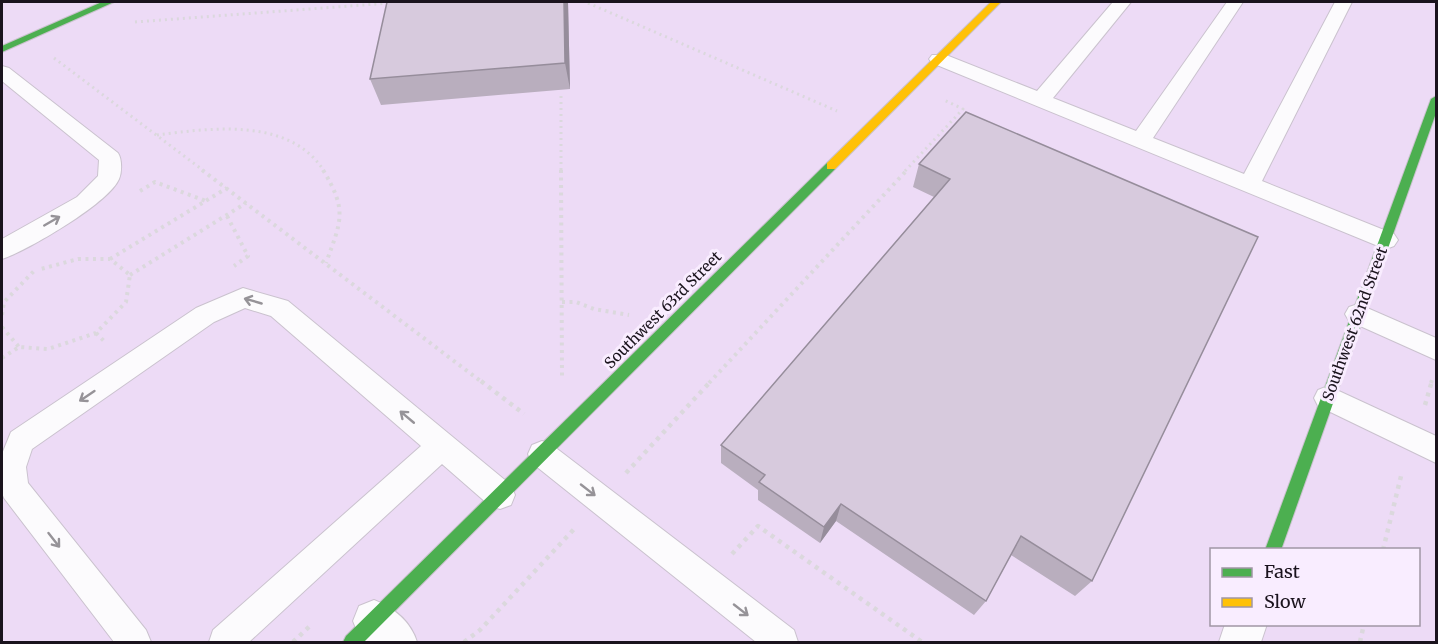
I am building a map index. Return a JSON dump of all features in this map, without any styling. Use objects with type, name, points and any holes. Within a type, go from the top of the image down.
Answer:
[{"type":"street","points":[[4,45],[109,2]]},
{"type":"street","name":"Southwest 63rd Street","points":[[374,635],[500,495],[996,2]]},
{"type":"street","name":"Southwest 62nd Street","points":[[1273,548],[1437,99]]},
{"type":"street","points":[[1240,642],[1245,626]]},
{"type":"lane","points":[[1041,100],[1122,2]]},
{"type":"lane","points":[[1140,141],[1235,2]]},
{"type":"lane","points":[[1249,184],[1344,2]]},
{"type":"lane","points":[[939,59],[1386,240]]},
{"type":"lane","points":[[2,72],[10,90],[110,158],[109,178],[85,203],[2,250]]},
{"type":"lane","points":[[134,642],[14,488],[11,467],[21,441],[206,315],[243,297],[279,308],[500,495]]},
{"type":"lane","points":[[1358,315],[1437,349]]},
{"type":"lane","points":[[1328,398],[1437,450]]},
{"type":"lane","points":[[225,642],[441,446]]},
{"type":"lane","points":[[542,454],[782,642]]},
{"type":"path","points":[[130,23],[390,3]]},
{"type":"path","points":[[588,3],[843,114]]},
{"type":"path","points":[[561,96],[562,380]]},
{"type":"path","points":[[156,135],[199,129],[243,129],[274,134],[306,151],[328,175],[339,200],[340,224],[326,263]]},
{"type":"path","points":[[2,315],[4,302],[35,270],[78,259],[110,259],[227,188]]},
{"type":"path","points":[[2,358],[19,347],[48,349],[96,333],[126,302],[130,275],[246,203]]},
{"type":"path","points":[[110,259],[130,275]]},
{"type":"path","points":[[562,302],[579,300],[599,310],[620,310],[632,317]]},
{"type":"path","points":[[2,327],[19,347]]},
{"type":"path","points":[[727,560],[758,526],[922,642]]},
{"type":"path","points":[[1360,642],[1364,626]]},
{"type":"shaded area","points":[[2,2],[1436,2],[1436,642],[2,642]]},
{"type":"building","points":[[387,2],[564,2],[565,63],[370,79]]},
{"type":"building","points":[[966,112],[1258,237],[1092,581],[1021,536],[986,601],[841,504],[824,527],[759,482],[765,475],[721,445],[950,179],[919,164]]},
{"type":"traffic: fast","points":[[2,49],[109,2]]},
{"type":"traffic: fast","points":[[1274,548],[1436,99]]},
{"type":"traffic: fast","points":[[352,642],[831,166]]},
{"type":"traffic: slow","points":[[831,166],[996,2]]}]
